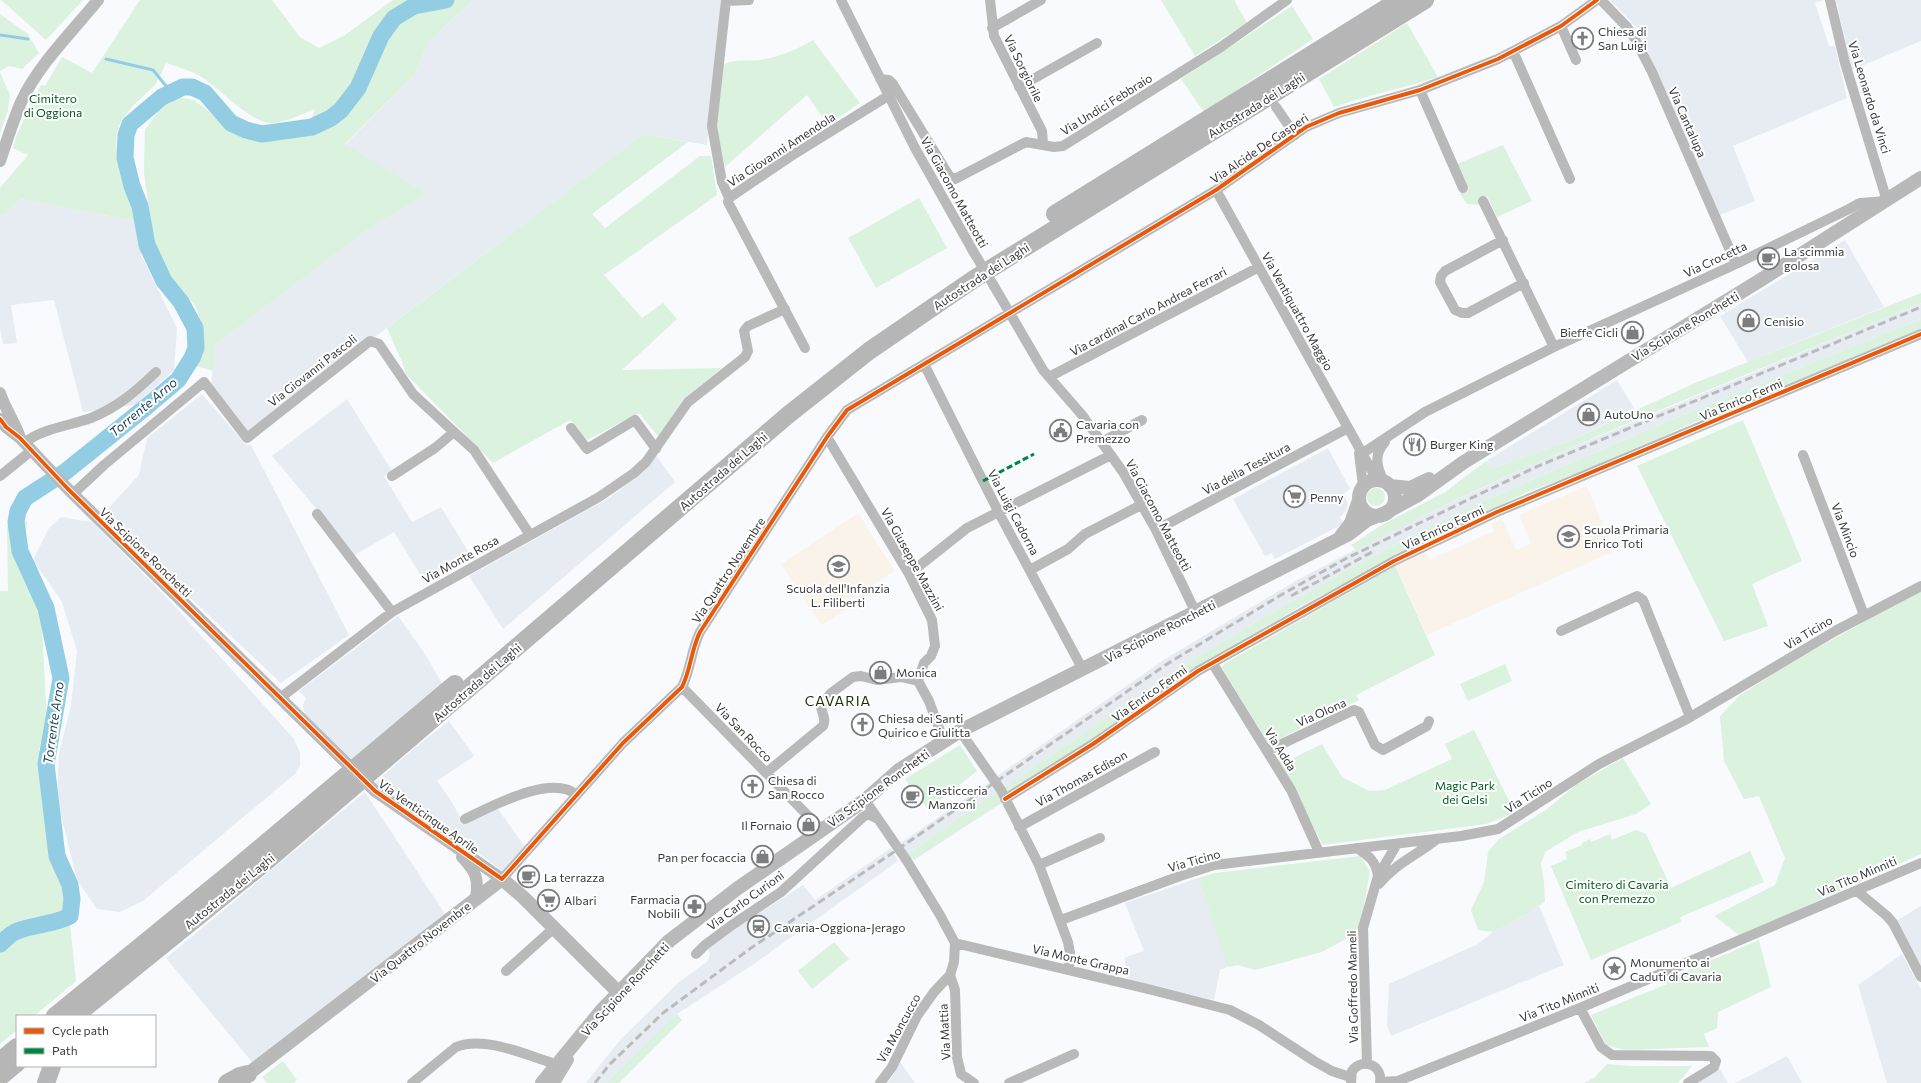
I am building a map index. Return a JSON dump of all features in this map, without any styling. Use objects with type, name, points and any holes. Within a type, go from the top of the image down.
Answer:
[{"type":"highway","name":"Autostrada dei Laghi","points":[[57,1015],[229,874],[783,404],[861,343],[967,269],[1399,0]]},
{"type":"highway","name":"Autostrada dei Laghi","points":[[76,1015],[268,860],[788,415],[869,351],[974,279],[1425,0]]},
{"type":"highway","points":[[91,1015],[212,913],[268,860]]},
{"type":"highway","points":[[51,1015],[100,980]]},
{"type":"highway","points":[[0,1054],[16,1041]]},
{"type":"highway","points":[[0,1061],[16,1048]]},
{"type":"highway","points":[[0,1077],[16,1064]]},
{"type":"highway","points":[[46,1083],[52,1067]]},
{"type":"highway","points":[[226,1083],[240,1076],[248,1080]]},
{"type":"main road","name":"Via Scipione Ronchetti","points":[[542,1083],[556,1064],[619,992],[669,941],[738,888],[821,829],[865,800],[899,770],[960,731],[1196,613],[1353,532],[1368,520],[1385,513],[1428,488],[1448,472],[1887,201],[1921,178]]},
{"type":"main road","name":"Via Scipione Ronchetti","points":[[1384,483],[1410,488],[1448,472]]},
{"type":"main road","points":[[1369,482],[1384,483],[1394,495],[1394,502],[1391,508],[1385,513],[1377,515],[1370,514],[1362,508],[1359,500],[1363,486],[1369,482]]},
{"type":"main road","name":"Via Scipione Ronchetti","points":[[1336,540],[1349,526],[1359,500]]},
{"type":"main road","name":"Via Quattro Novembre","points":[[248,1080],[476,898],[502,879]]},
{"type":"main road","name":"Via Venticinque Aprile","points":[[502,879],[523,897],[619,992]]},
{"type":"street","points":[[0,161],[12,124],[22,100],[35,79],[98,0]]},
{"type":"street","points":[[729,198],[722,182],[712,126],[726,1],[749,0]]},
{"type":"street","name":"Via Giacomo Matteotti","points":[[842,0],[888,96],[973,251],[1043,370],[1082,415],[1124,472],[1156,530],[1196,613]]},
{"type":"street","name":"Via Sorgiorile","points":[[990,0],[994,36],[1042,131],[1043,144]]},
{"type":"street","points":[[992,28],[1041,0]]},
{"type":"street","name":"Via Undici Febbraio","points":[[880,79],[889,80],[894,84],[950,177],[955,179],[1026,142],[1054,147],[1063,146],[1220,47],[1287,0]]},
{"type":"street","name":"Via Alcide De Gasperi","points":[[1010,312],[1196,200],[1216,190],[1306,127],[1333,115],[1420,90],[1513,51],[1561,26],[1596,0]]},
{"type":"street","name":"Via Cantalupa","points":[[1601,0],[1627,27],[1636,40],[1652,72],[1736,264]]},
{"type":"street","name":"Via Leonardo da Vinci","points":[[1830,0],[1845,63],[1887,201]]},
{"type":"street","points":[[1561,26],[1576,60]]},
{"type":"street","points":[[1019,87],[1097,43]]},
{"type":"street","points":[[1513,51],[1570,179]]},
{"type":"street","points":[[1420,90],[1463,188]]},
{"type":"street","name":"Via Giovanni Amendola","points":[[805,348],[728,202],[729,198],[791,156],[888,96]]},
{"type":"street","points":[[1276,107],[1295,135]]},
{"type":"street","name":"Via Ventiquattro Maggio","points":[[1216,190],[1360,449],[1384,483]]},
{"type":"street","points":[[1483,200],[1554,347]]},
{"type":"street","name":"Via Crocetta","points":[[1384,483],[1376,460],[1380,447],[1392,435],[1425,412],[1554,347],[1736,264],[1860,204],[1887,201]]},
{"type":"street","points":[[1503,240],[1445,271],[1440,282],[1455,310],[1462,313],[1468,313],[1524,283]]},
{"type":"street","name":"Via cardinal Carlo Andrea Ferrari","points":[[1049,377],[1259,268]]},
{"type":"street","name":"Via Monte Rosa","points":[[280,698],[392,612],[622,482],[646,462],[688,402],[745,357],[748,352],[744,331],[748,326],[785,310]]},
{"type":"street","name":"Via Quattro Novembre","points":[[502,879],[623,743],[682,687],[687,678],[694,646],[700,632],[827,437],[847,410],[1010,312]]},
{"type":"street","name":"Via Enrico Fermi","points":[[1006,799],[1093,744],[1198,671],[1213,664],[1394,561],[1497,512],[1921,334]]},
{"type":"street","name":"Via Giovanni Pascoli","points":[[70,491],[104,465],[204,382],[247,438],[370,341],[379,344],[413,394],[474,450],[530,535]]},
{"type":"street","name":"Via Luigi Cadorna","points":[[924,364],[999,513],[1083,670]]},
{"type":"street","points":[[0,476],[25,444],[40,433],[90,418],[111,409],[129,398],[156,372]]},
{"type":"street","name":"Via Scipione Ronchetti","points":[[0,393],[25,444]]},
{"type":"street","name":"Via Scipione Ronchetti","points":[[0,419],[6,427],[25,444],[70,491],[280,698]]},
{"type":"street","points":[[571,428],[586,448],[634,420],[656,449]]},
{"type":"street","points":[[1102,442],[1142,420]]},
{"type":"street","name":"Via della Tessitura","points":[[1156,530],[1348,428]]},
{"type":"street","points":[[392,476],[435,448],[454,432]]},
{"type":"street","name":"Via Crocetta","points":[[1360,449],[1392,435]]},
{"type":"street","name":"Via Giuseppe Mazzini","points":[[827,437],[909,574],[932,620],[936,640],[934,651],[924,663],[918,681]]},
{"type":"street","name":"Via Ventiquattro Maggio","points":[[1360,449],[1363,486]]},
{"type":"street","points":[[909,574],[967,528],[1111,455]]},
{"type":"street","name":"Via Mincio","points":[[1803,455],[1864,615]]},
{"type":"street","points":[[1030,570],[1066,551],[1085,534],[1141,505]]},
{"type":"street","points":[[317,514],[392,612]]},
{"type":"street","name":"Via Ticino","points":[[1061,920],[1214,865],[1437,839],[1498,829],[1599,764],[1690,717],[1864,615],[1921,586]]},
{"type":"street","points":[[1561,631],[1637,596],[1644,600],[1690,717]]},
{"type":"street","name":"Via Adda","points":[[1213,664],[1291,790],[1320,852]]},
{"type":"street","points":[[766,773],[823,726],[824,717],[820,706],[831,693],[847,680],[861,676],[877,680],[901,677],[918,681],[929,701],[944,742]]},
{"type":"street","name":"Via San Rocco","points":[[682,687],[821,829]]},
{"type":"street","name":"Via Venticinque Aprile","points":[[280,698],[375,791],[502,879]]},
{"type":"street","name":"Via Olona","points":[[1267,751],[1354,710],[1359,712],[1376,745],[1383,750],[1427,726],[1428,721]]},
{"type":"street","points":[[960,731],[998,784],[1039,865],[1061,920],[1070,953],[1069,970]]},
{"type":"street","name":"Via Thomas Edison","points":[[1019,827],[1155,752]]},
{"type":"street","points":[[465,819],[494,805],[538,789],[559,788],[572,791],[577,795]]},
{"type":"street","points":[[865,800],[882,823],[940,914],[955,943],[954,962],[950,975]]},
{"type":"street","name":"Via Carlo Curioni","points":[[696,954],[705,945],[732,925],[781,892],[863,816],[868,814],[882,823]]},
{"type":"street","points":[[442,838],[475,873],[478,885],[476,898]]},
{"type":"street","points":[[1039,865],[1100,838]]},
{"type":"street","name":"Via Goffredo Mameli","points":[[1376,889],[1386,874],[1397,865],[1422,851],[1437,839]]},
{"type":"street","name":"Via Goffredo Mameli","points":[[1397,865],[1409,842]]},
{"type":"street","name":"Via Goffredo Mameli","points":[[1378,876],[1397,844]]},
{"type":"street","name":"Via Goffredo Mameli","points":[[1357,848],[1368,854],[1375,862],[1378,876],[1376,889],[1363,928],[1367,1063]]},
{"type":"street","name":"Via Tito Minniti","points":[[1380,1082],[1398,1081],[1580,1008],[1921,863]]},
{"type":"street","points":[[1857,890],[1880,908],[1893,923],[1921,977]]},
{"type":"street","points":[[506,971],[554,928]]},
{"type":"street","name":"Via Monte Grappa","points":[[955,943],[1230,1010],[1259,1025],[1314,1061],[1351,1080]]},
{"type":"street","name":"Via Moncucco","points":[[880,1083],[892,1067],[917,1016],[934,992],[950,975]]},
{"type":"street","name":"Via Mattia","points":[[950,975],[955,990],[957,1057],[961,1074],[974,1083]]},
{"type":"street","points":[[1580,1008],[1600,1047],[1612,1055],[1711,1056],[1714,1058],[1716,1061],[1714,1067],[1688,1083]]},
{"type":"street","points":[[414,1082],[456,1047],[472,1043],[490,1044],[556,1064]]},
{"type":"street","points":[[555,1083],[569,1060],[566,1053]]},
{"type":"street","points":[[1009,1083],[1074,1054]]},
{"type":"street","points":[[1351,1080],[1356,1066],[1367,1063],[1375,1066],[1378,1070],[1380,1073],[1380,1082]]},
{"type":"shaded area","points":[[473,0],[721,0],[707,145],[643,134],[248,433],[211,386],[215,345],[367,230],[427,194],[345,145],[415,74],[428,42]]},
{"type":"shaded area","points":[[1610,0],[1824,0],[1815,3],[1829,46],[1835,46],[1847,98],[1733,146],[1755,201],[1720,215],[1637,28]]},
{"type":"shaded area","points":[[1836,0],[1921,0],[1921,41],[1852,70]]},
{"type":"shaded area","points":[[21,199],[140,222],[141,255],[177,328],[174,370],[135,405],[83,412],[54,300],[11,305],[17,343],[3,344],[0,328],[0,216],[5,215]]},
{"type":"shaded area","points":[[1845,240],[1884,307],[1748,362],[1720,316]]},
{"type":"shaded area","points":[[1921,303],[1921,319],[1654,427],[1468,508],[1373,556],[1278,609],[1174,671],[1005,787],[997,776],[1165,659],[1299,579],[1387,533],[1535,463]]},
{"type":"shaded area","points":[[1617,380],[1635,410],[1567,442],[1490,469],[1486,461]]},
{"type":"shaded area","points":[[202,394],[245,444],[251,445],[349,635],[281,683],[102,515],[139,475],[147,438]]},
{"type":"shaded area","points":[[347,399],[392,471],[384,476],[412,522],[441,507],[471,556],[424,581],[394,532],[353,556],[319,512],[272,456]]},
{"type":"shaded area","points":[[1328,448],[1350,489],[1344,493],[1348,504],[1346,511],[1340,517],[1343,524],[1275,559],[1272,553],[1265,556],[1233,499]]},
{"type":"shaded area","points":[[656,455],[675,482],[503,629],[469,576],[609,498],[643,472]]},
{"type":"shaded area","points":[[1587,486],[1614,551],[1427,635],[1395,566],[1426,552],[1430,560],[1494,531],[1491,524],[1502,519],[1516,550],[1531,543],[1519,515]]},
{"type":"shaded area","name":"Scuola dell'Infanzia L. Filiberti","points":[[858,513],[895,571],[862,591],[866,597],[821,625],[781,564]]},
{"type":"shaded area","points":[[61,517],[92,522],[169,600],[294,739],[300,753],[300,766],[295,774],[143,901],[120,912],[97,909],[77,880],[57,799],[59,754],[71,705],[77,651],[62,602],[33,560],[49,528]]},
{"type":"shaded area","points":[[398,616],[425,654],[443,685],[352,762],[304,714],[303,705],[306,698],[299,691]]},
{"type":"shaded area","points":[[449,721],[474,756],[437,781],[450,799],[463,822],[498,809],[525,847],[502,871],[433,816],[424,818],[417,815],[375,783],[413,749]]},
{"type":"shaded area","points":[[991,781],[998,791],[906,855],[899,844]]},
{"type":"shaded area","points":[[365,792],[445,914],[252,1062],[166,958]]},
{"type":"shaded area","points":[[891,848],[898,861],[754,964],[677,1014],[606,1083],[586,1083],[620,1040],[679,982],[708,961],[710,953],[706,947],[803,885],[815,900]]},
{"type":"shaded area","points":[[1198,878],[1227,967],[1220,970],[1214,1000],[1129,980],[1124,958],[1144,951],[1125,903]]},
{"type":"shaded area","points":[[1539,906],[1564,965],[1391,1036],[1387,1025],[1389,984],[1478,944],[1493,932]]},
{"type":"shaded area","points":[[1921,906],[1921,969],[1896,921]]},
{"type":"shaded area","points":[[1902,954],[1921,989],[1921,1083],[1887,1083],[1858,985]]},
{"type":"shaded area","points":[[1787,1056],[1802,1083],[1735,1083],[1757,1072]]},
{"type":"shaded area","points":[[900,1062],[915,1083],[887,1083],[891,1079]]},
{"type":"shaded area","points":[[1719,1068],[1728,1083],[1696,1083]]},
{"type":"green space","points":[[1,0],[83,0],[46,40]]},
{"type":"green space","name":"Cimitero di Oggiona","points":[[140,0],[272,0],[300,37],[319,48],[345,35],[393,0],[473,0],[428,42],[415,74],[345,144],[427,194],[367,230],[215,345],[213,371],[196,366],[204,333],[196,307],[173,279],[154,243],[144,173],[145,130],[159,110],[178,97],[194,100],[238,134],[267,139],[305,135],[315,109],[283,121],[272,123],[264,122],[255,118],[236,105],[210,83],[199,76],[185,69],[166,63],[153,87],[135,103],[123,118],[119,126],[117,137],[117,149],[122,175],[140,222],[21,199],[5,215],[0,216],[0,188],[28,155],[13,148],[17,134],[41,85],[45,86],[62,57],[92,73]]},
{"type":"green space","points":[[1161,0],[1234,0],[1247,23],[1195,56]]},
{"type":"green space","points":[[1292,6],[1313,39],[1204,112],[1181,79]]},
{"type":"green space","points":[[0,14],[28,34],[39,53],[22,69],[9,66],[0,71]]},
{"type":"green space","points":[[1407,23],[1438,77],[1334,107],[1319,79]]},
{"type":"green space","points":[[813,40],[860,103],[828,125],[807,95],[725,167],[716,125],[723,65],[738,61],[760,60],[774,57],[794,50]]},
{"type":"green space","points":[[0,72],[10,95],[8,110],[0,134]]},
{"type":"green space","points":[[643,134],[688,142],[592,214],[605,228],[700,156],[711,156],[717,195],[604,275],[642,318],[663,303],[677,319],[622,370],[722,368],[684,398],[658,436],[639,413],[587,440],[570,420],[493,463],[406,374],[387,328]]},
{"type":"green space","points":[[1503,145],[1532,201],[1497,217],[1487,196],[1480,198],[1482,205],[1467,204],[1460,194],[1469,189],[1457,164]]},
{"type":"green space","points":[[919,198],[947,248],[876,288],[848,238]]},
{"type":"green space","points":[[1921,293],[1921,303],[1565,450],[1425,515],[1356,550],[1351,545],[1382,525],[1445,492],[1486,461],[1490,469],[1567,442],[1695,383]]},
{"type":"green space","points":[[1921,319],[1921,329],[1698,421],[1590,468],[1523,494],[1387,561],[1301,606],[1210,660],[1095,739],[1009,793],[1005,787],[1174,671],[1278,609],[1373,556],[1468,508],[1654,427]]},
{"type":"green space","points":[[1743,420],[1802,561],[1752,584],[1768,626],[1724,641],[1637,466]]},
{"type":"green space","points":[[1376,488],[1382,491],[1385,497],[1382,503],[1376,506],[1370,503],[1367,497],[1370,491]]},
{"type":"green space","points":[[27,521],[25,542],[32,569],[42,626],[48,743],[39,749],[60,870],[67,896],[76,981],[35,1015],[16,1015],[16,1031],[0,1044],[0,591],[8,591],[7,526]]},
{"type":"green space","points":[[1395,566],[1435,655],[1356,695],[1359,700],[1271,743],[1267,741],[1222,668],[1224,664]]},
{"type":"green space","points":[[1921,591],[1921,854],[1740,936],[1714,916],[1775,885],[1785,858],[1759,796],[1744,799],[1724,761],[1720,716],[1739,696],[1785,666],[1857,626],[1878,612]]},
{"type":"green space","points":[[1505,664],[1512,681],[1468,701],[1460,684]]},
{"type":"green space","name":"Magic Park dei Gelsi","points":[[1474,730],[1515,813],[1486,824],[1323,845],[1277,760],[1282,757],[1285,762],[1322,744],[1342,777],[1369,791],[1385,790],[1452,759],[1445,744]]},
{"type":"green space","points":[[960,745],[977,771],[928,810],[905,779]]},
{"type":"green space","points":[[1623,758],[1651,804],[1636,814],[1578,832],[1545,852],[1541,864],[1545,902],[1525,915],[1493,932],[1478,930],[1471,910],[1484,882],[1488,852],[1499,839],[1546,810],[1576,785]]},
{"type":"green space","points":[[998,791],[1003,802],[914,860],[906,855]]},
{"type":"green space","name":"Cimitero di Cavaria con Premezzo","points":[[1636,830],[1646,834],[1671,888],[1750,851],[1764,882],[1680,917],[1681,922],[1591,960],[1551,866],[1567,859],[1565,852],[1582,845],[1582,843],[1590,839],[1591,842],[1610,834],[1612,840]]},
{"type":"green space","points":[[1360,856],[1370,871],[1361,923],[1353,935],[1322,952],[1255,970],[1238,965],[1227,967],[1198,878],[1215,873]]},
{"type":"green space","points":[[1759,940],[1771,987],[1718,1012],[1717,1028],[1704,1034],[1709,1047],[1625,1050],[1606,1045],[1591,1015],[1667,984],[1664,977],[1672,977]]},
{"type":"green space","points":[[834,942],[849,959],[812,989],[798,971]]},
{"type":"green space","points":[[677,1014],[682,1020],[619,1083],[606,1083]]},
{"type":"green space","points":[[283,1061],[297,1080],[294,1083],[267,1083],[262,1077]]},
{"type":"green space","points":[[1607,1064],[1630,1066],[1692,1066],[1678,1083],[1584,1083],[1594,1078]]},
{"type":"waterway","name":"Torrente Arno","points":[[0,944],[9,936],[22,929],[57,921],[70,916],[72,899],[70,885],[57,856],[46,764],[61,678],[46,608],[20,551],[16,522],[18,511],[25,498],[65,472],[178,380],[192,358],[196,348],[195,328],[181,302],[164,281],[147,245],[140,206],[132,186],[125,158],[126,135],[130,124],[162,97],[183,87],[192,87],[205,93],[231,123],[246,130],[262,134],[312,127],[331,118],[341,110],[358,88],[381,36],[394,18],[414,6],[446,0]]},
{"type":"waterway","points":[[0,35],[28,39]]},
{"type":"waterway","points":[[106,59],[153,70],[171,92]]},
{"type":"railway","points":[[595,1083],[609,1065],[663,1013],[751,948],[891,854],[1167,664],[1281,595],[1345,559],[1536,467],[1921,307]]},
{"type":"railway","points":[[1291,596],[1372,552]]},
{"type":"marked path","points":[[983,481],[1034,454]]},
{"type":"cycle path","points":[[0,419],[6,427],[20,438],[67,488],[375,791],[502,879],[623,743],[682,687],[700,632],[827,437],[847,410],[1216,190],[1306,127],[1339,113],[1420,90],[1498,59],[1561,26],[1597,0]]},
{"type":"cycle path","points":[[1005,799],[1093,744],[1198,671],[1394,561],[1497,512],[1921,334]]},
{"type":"place","name":"Chiesa di San Luigi","points":[[1582,38]]},
{"type":"place","name":"La scimmia golosa","points":[[1768,258]]},
{"type":"place","name":"Cenisio","points":[[1748,321]]},
{"type":"place","name":"Bieffe Cicli","points":[[1633,332]]},
{"type":"place","name":"AutoUno","points":[[1589,414]]},
{"type":"place","name":"Cavaria con Premezzo","points":[[1060,431]]},
{"type":"place","name":"Burger King","points":[[1415,444]]},
{"type":"place","name":"Penny","points":[[1295,497]]},
{"type":"place","name":"Scuola Primaria Enrico Toti","points":[[1569,536]]},
{"type":"place","name":"Scuola dell'Infanzia L. Filiberti","points":[[838,567]]},
{"type":"place","name":"Monica","points":[[880,672]]},
{"type":"place","name":"Chiesa dei Santi Quirico e Giulitta","points":[[863,725]]},
{"type":"place","name":"Chiesa di San Rocco","points":[[752,787]]},
{"type":"place","name":"Pasticceria Manzoni","points":[[912,797]]},
{"type":"place","name":"Il Fornaio","points":[[808,825]]},
{"type":"place","name":"Pan per focaccia","points":[[762,857]]},
{"type":"place","name":"La terrazza","points":[[529,877]]},
{"type":"place","name":"Albari","points":[[549,900]]},
{"type":"place","name":"Farmacia Nobili","points":[[695,906]]},
{"type":"place","name":"Cavaria-Oggiona-Jerago","points":[[758,927]]},
{"type":"place","name":"Monumento ai Caduti di Cavaria","points":[[1614,969]]},
{"type":"district","name":"CAVARIA","points":[[838,700]]}]
